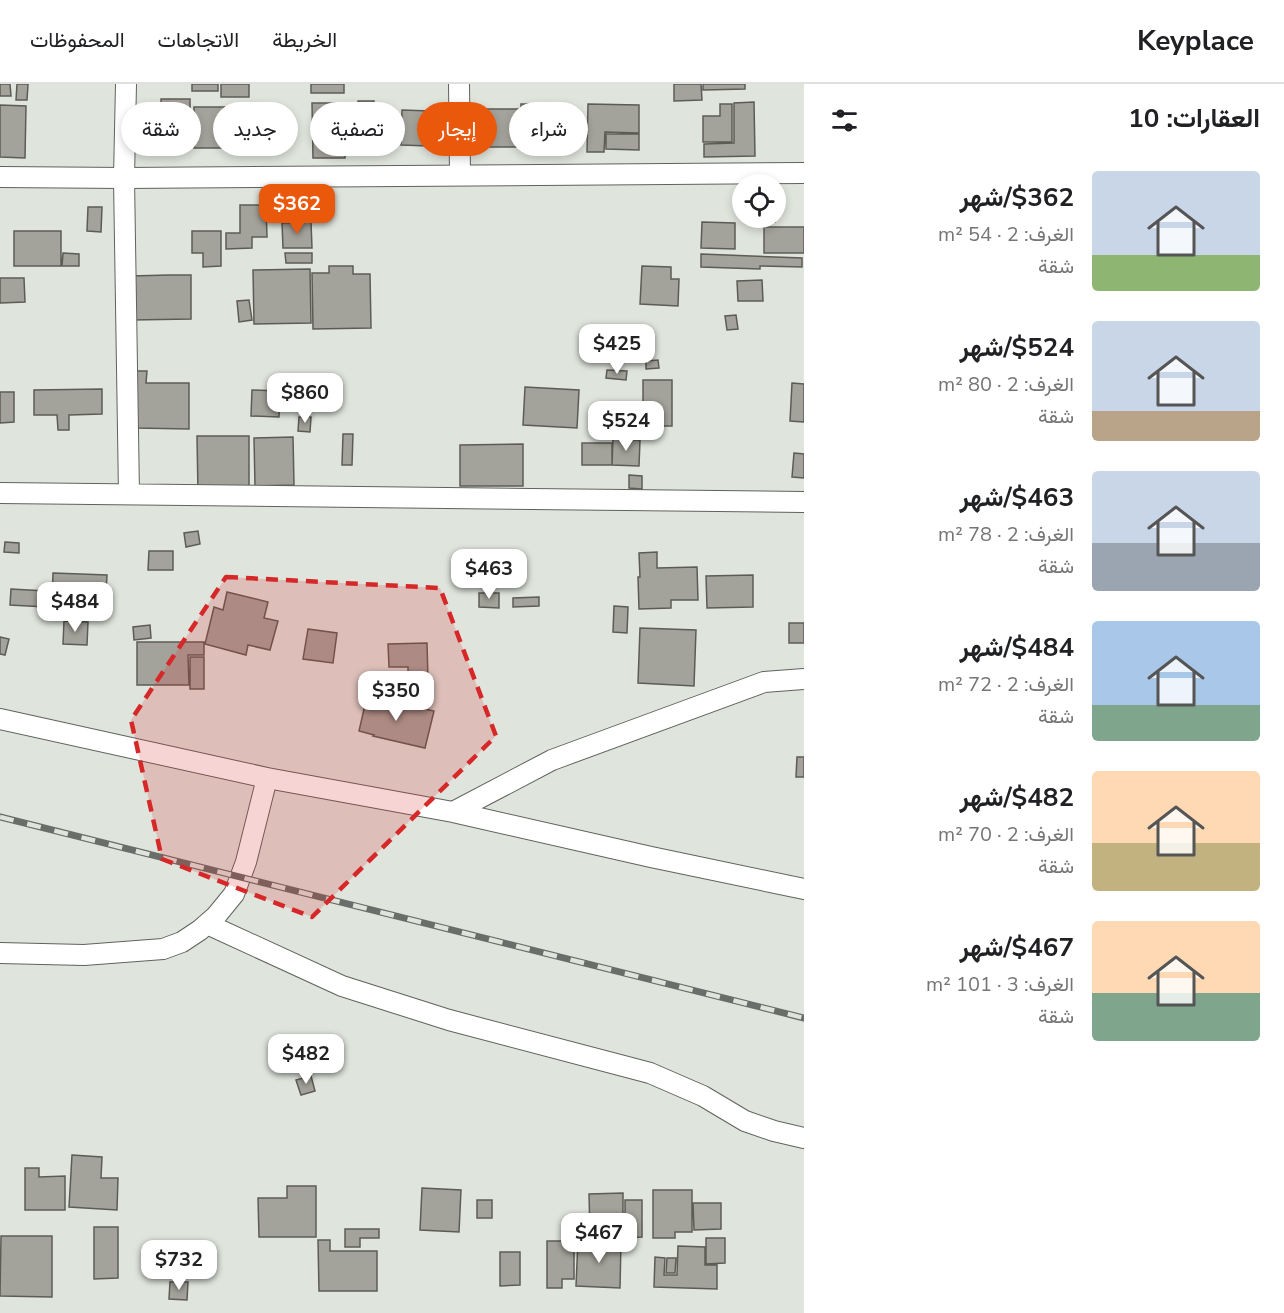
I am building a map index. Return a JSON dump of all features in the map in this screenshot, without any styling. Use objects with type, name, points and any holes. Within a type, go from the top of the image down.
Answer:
[{"type":"street","points":[[126,84],[124,178],[129,494]]},
{"type":"street","points":[[459,84],[460,174]]},
{"type":"street","points":[[0,177],[804,173]]},
{"type":"street","points":[[0,494],[804,502]]},
{"type":"street","points":[[453,812],[552,760],[764,682],[804,679]]},
{"type":"street","points":[[0,719],[267,778],[453,812],[804,889]]},
{"type":"street","points":[[0,952],[84,955],[163,949],[182,942],[216,916],[234,894],[246,862],[267,778]]},
{"type":"street","points":[[207,924],[342,986],[448,1020],[650,1073],[703,1096],[745,1121],[804,1138]]},
{"type":"highlighted area","points":[[226,577],[440,588],[496,736],[312,917],[162,859],[131,720]]},
{"type":"building","points":[[0,84],[10,84],[11,96],[0,96]]},
{"type":"building","points":[[17,84],[28,84],[27,100],[16,100]]},
{"type":"building","points":[[192,84],[218,84],[218,91],[192,91]]},
{"type":"building","points":[[221,84],[249,84],[249,97],[221,97]]},
{"type":"building","points":[[311,84],[344,84],[344,93],[311,93]]},
{"type":"building","points":[[674,84],[701,84],[702,100],[674,101]]},
{"type":"building","points":[[703,84],[745,84],[745,89],[703,90]]},
{"type":"building","points":[[161,99],[190,99],[190,102],[161,102]]},
{"type":"building","points":[[754,102],[755,156],[704,157],[704,144],[734,143],[734,103]]},
{"type":"building","points":[[588,104],[639,105],[639,133],[605,132],[604,152],[588,152]]},
{"type":"building","points":[[720,104],[732,104],[732,142],[703,142],[703,116],[720,116]]},
{"type":"building","points":[[0,105],[26,106],[25,158],[0,157]]},
{"type":"building","points":[[201,107],[213,107],[213,148],[201,148]]},
{"type":"building","points":[[497,109],[509,109],[509,147],[497,147]]},
{"type":"building","points":[[405,110],[417,111],[417,146],[405,145]]},
{"type":"building","points":[[606,134],[639,134],[639,150],[606,149]]},
{"type":"building","points":[[313,156],[345,156],[345,158],[313,158]]},
{"type":"building","points":[[240,205],[266,205],[267,237],[252,237],[252,248],[226,249],[226,233],[240,233]]},
{"type":"building","points":[[88,207],[102,207],[101,232],[87,231]]},
{"type":"building","points":[[311,222],[312,248],[283,248],[282,223]]},
{"type":"building","points":[[702,222],[732,223],[732,228],[735,228],[735,249],[701,248]]},
{"type":"building","points":[[804,227],[804,253],[764,253],[764,228]]},
{"type":"building","points":[[14,231],[61,231],[61,266],[14,266]]},
{"type":"building","points":[[192,231],[221,231],[221,266],[203,267],[203,253],[192,253]]},
{"type":"building","points":[[63,253],[79,254],[79,266],[62,266]]},
{"type":"building","points":[[285,253],[312,253],[312,263],[286,263]]},
{"type":"building","points":[[701,254],[802,258],[802,267],[760,266],[760,269],[701,267]]},
{"type":"building","points":[[329,266],[353,266],[353,274],[370,274],[371,328],[313,329],[312,273],[329,273]]},
{"type":"building","points":[[642,266],[671,267],[671,279],[679,279],[678,306],[640,304]]},
{"type":"building","points":[[310,269],[311,323],[254,324],[253,270]]},
{"type":"building","points":[[191,275],[191,319],[132,320],[131,276]]},
{"type":"building","points":[[0,278],[24,278],[25,302],[0,303]]},
{"type":"building","points":[[762,280],[763,301],[738,301],[737,281]]},
{"type":"building","points":[[249,300],[252,320],[239,322],[237,301]]},
{"type":"building","points":[[736,315],[738,329],[727,330],[725,316]]},
{"type":"building","points":[[658,360],[659,368],[646,369],[646,361]]},
{"type":"building","points":[[607,370],[627,371],[626,380],[606,378]]},
{"type":"building","points":[[136,371],[147,371],[146,383],[189,383],[189,429],[136,428]]},
{"type":"building","points":[[643,380],[672,380],[672,426],[643,426]]},
{"type":"building","points":[[792,383],[804,384],[804,422],[790,421]]},
{"type":"building","points":[[525,387],[579,390],[577,428],[523,425]]},
{"type":"building","points":[[102,389],[102,414],[69,415],[69,430],[58,430],[57,415],[34,415],[34,390]]},
{"type":"building","points":[[252,390],[280,391],[279,417],[251,416]]},
{"type":"building","points":[[0,392],[14,392],[14,422],[0,423]]},
{"type":"building","points":[[299,417],[311,417],[310,432],[298,431]]},
{"type":"building","points":[[343,434],[353,434],[352,465],[342,465]]},
{"type":"building","points":[[197,436],[249,436],[249,492],[198,493]]},
{"type":"building","points":[[293,437],[294,485],[255,486],[254,438]]},
{"type":"building","points":[[613,439],[640,440],[639,466],[612,465]]},
{"type":"building","points":[[582,443],[612,443],[612,465],[582,465]]},
{"type":"building","points":[[523,444],[523,486],[460,486],[460,445]]},
{"type":"building","points":[[794,453],[804,454],[804,478],[792,477]]},
{"type":"building","points":[[629,475],[642,476],[642,489],[629,488]]},
{"type":"building","points":[[198,531],[200,544],[186,547],[184,533]]},
{"type":"building","points":[[5,542],[19,543],[19,553],[4,552]]},
{"type":"building","points":[[149,551],[173,551],[173,570],[148,570]]},
{"type":"building","points":[[657,552],[657,568],[697,567],[698,600],[671,600],[671,608],[639,609],[639,553]]},
{"type":"building","points":[[53,573],[107,575],[105,609],[52,606]]},
{"type":"building","points":[[753,575],[753,607],[707,608],[706,576]]},
{"type":"building","points":[[11,589],[46,591],[46,607],[10,605]]},
{"type":"building","points":[[227,592],[268,602],[264,618],[278,621],[270,650],[248,645],[246,655],[205,644],[214,607],[223,610]]},
{"type":"building","points":[[479,593],[499,593],[499,608],[479,607]]},
{"type":"building","points":[[539,597],[539,606],[513,607],[513,598]]},
{"type":"building","points":[[614,606],[628,607],[627,633],[613,632]]},
{"type":"building","points":[[64,621],[88,622],[87,645],[63,644]]},
{"type":"building","points":[[789,623],[804,623],[804,643],[789,643]]},
{"type":"building","points":[[150,625],[151,638],[134,640],[133,627]]},
{"type":"building","points":[[640,628],[696,630],[694,686],[638,683]]},
{"type":"building","points":[[308,629],[337,633],[333,663],[303,659]]},
{"type":"building","points":[[0,637],[9,639],[5,655],[0,654]]},
{"type":"building","points":[[137,642],[204,642],[204,655],[188,655],[189,685],[137,685]]},
{"type":"building","points":[[427,643],[428,679],[408,680],[408,667],[389,667],[388,644]]},
{"type":"building","points":[[190,657],[204,657],[204,689],[190,689]]},
{"type":"building","points":[[367,696],[434,711],[425,748],[359,731]]},
{"type":"building","points":[[797,757],[804,757],[804,777],[796,777]]},
{"type":"building","points":[[311,1076],[315,1091],[301,1095],[296,1080]]},
{"type":"building","points":[[72,1155],[102,1157],[101,1178],[118,1178],[117,1210],[69,1207]]},
{"type":"building","points":[[25,1168],[39,1168],[39,1177],[65,1176],[65,1210],[25,1210]]},
{"type":"building","points":[[287,1186],[316,1186],[316,1237],[259,1237],[258,1198],[287,1198]]},
{"type":"building","points":[[422,1188],[461,1190],[459,1232],[420,1230]]},
{"type":"building","points":[[653,1190],[692,1190],[692,1232],[675,1232],[675,1238],[653,1238]]},
{"type":"building","points":[[623,1193],[623,1233],[590,1233],[589,1194]]},
{"type":"building","points":[[477,1200],[492,1200],[492,1218],[477,1218]]},
{"type":"building","points":[[625,1200],[642,1200],[642,1237],[625,1238]]},
{"type":"building","points":[[693,1203],[721,1203],[721,1229],[694,1230]]},
{"type":"building","points":[[94,1227],[118,1227],[118,1278],[94,1279]]},
{"type":"building","points":[[345,1229],[379,1229],[379,1238],[360,1238],[360,1247],[345,1247]]},
{"type":"building","points":[[1,1236],[52,1236],[52,1297],[0,1296]]},
{"type":"building","points":[[706,1238],[725,1238],[725,1263],[706,1264]]},
{"type":"building","points":[[318,1240],[330,1240],[330,1251],[377,1251],[377,1291],[319,1291]]},
{"type":"building","points":[[578,1240],[621,1242],[620,1288],[576,1286]]},
{"type":"building","points":[[547,1241],[574,1241],[574,1279],[562,1279],[562,1288],[547,1288]]},
{"type":"building","points":[[678,1246],[705,1247],[705,1265],[717,1265],[717,1289],[654,1287],[655,1257],[665,1258],[664,1275],[677,1275]]},
{"type":"building","points":[[500,1252],[520,1252],[520,1285],[500,1286]]},
{"type":"building","points":[[667,1258],[676,1258],[675,1273],[666,1273]]},
{"type":"building","points":[[170,1282],[188,1282],[187,1300],[169,1299]]},
{"type":"railway","points":[[0,817],[804,1018]]}]
